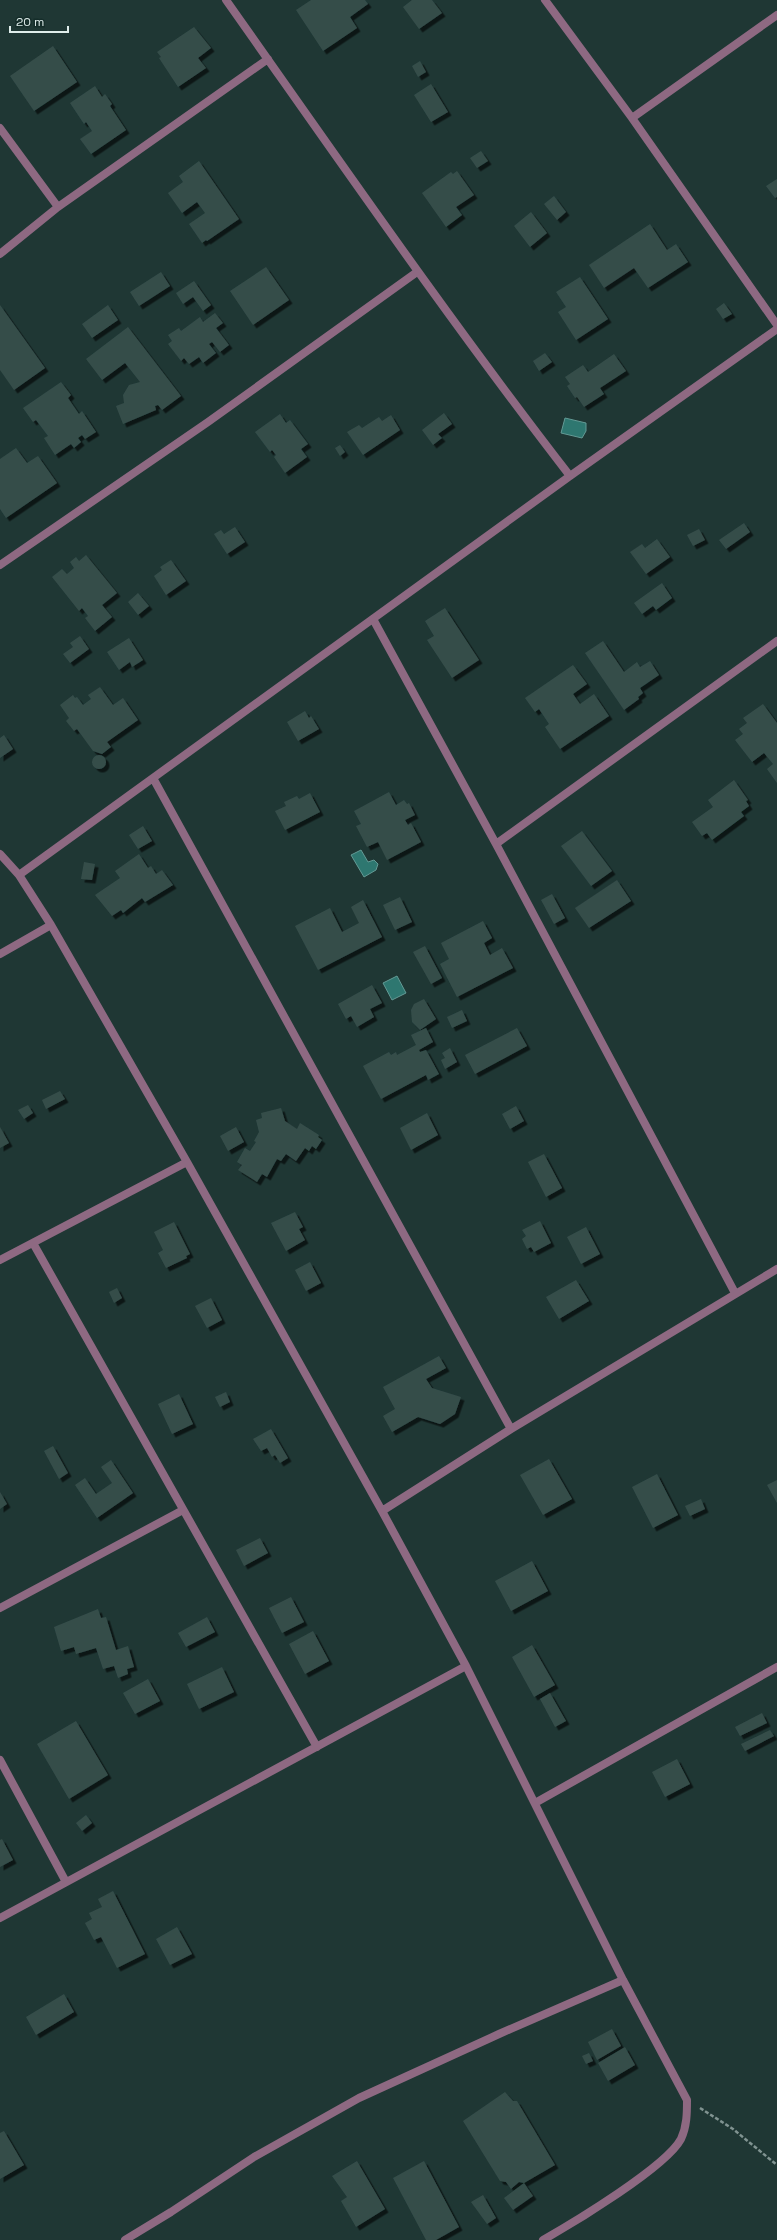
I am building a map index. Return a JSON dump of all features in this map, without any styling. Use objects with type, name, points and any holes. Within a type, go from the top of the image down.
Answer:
[{"type":"street","points":[[226,0],[417,272],[499,385],[570,476]]},
{"type":"street","points":[[545,0],[632,118],[777,325]]},
{"type":"street","points":[[632,118],[777,15]]},
{"type":"street","points":[[0,254],[58,207],[268,59]]},
{"type":"street","points":[[0,128],[58,207]]},
{"type":"street","points":[[0,565],[202,426],[417,272]]},
{"type":"street","points":[[19,875],[570,476],[777,329]]},
{"type":"street","points":[[373,619],[496,844],[735,1293]]},
{"type":"street","points":[[496,844],[777,641]]},
{"type":"street","points":[[153,778],[511,1429]]},
{"type":"street","points":[[0,854],[19,875],[51,925],[187,1162],[382,1511],[466,1666],[623,1980],[687,2100],[687,2120],[680,2139],[659,2162],[576,2222],[543,2240]]},
{"type":"street","points":[[0,954],[51,925]]},
{"type":"street","points":[[0,1260],[187,1162]]},
{"type":"street","points":[[33,1243],[317,1747]]},
{"type":"street","points":[[382,1511],[511,1429],[777,1269]]},
{"type":"street","points":[[0,1608],[183,1510]]},
{"type":"street","points":[[0,1918],[466,1666]]},
{"type":"street","points":[[535,1803],[777,1666]]},
{"type":"street","points":[[0,1760],[66,1882]]},
{"type":"street","points":[[125,2240],[171,2212],[254,2156],[359,2098],[499,2034],[623,1980]]},
{"type":"path","points":[[687,2100],[733,2129],[777,2165]]},
{"type":"water","points":[[565,418],[586,423],[586,431],[582,438],[561,433]]},
{"type":"water","points":[[361,850],[368,862],[374,860],[378,864],[376,870],[364,877],[351,855]]},
{"type":"water","points":[[397,976],[406,993],[392,1000],[383,983]]},
{"type":"building","points":[[311,0],[365,0],[368,4],[350,17],[357,28],[323,51],[296,10]]},
{"type":"building","points":[[412,0],[432,0],[442,13],[419,29],[403,7]]},
{"type":"building","points":[[194,27],[211,48],[198,58],[206,68],[178,87],[159,58],[161,57],[157,52]]},
{"type":"building","points":[[53,46],[77,82],[34,111],[10,76]]},
{"type":"building","points":[[420,61],[426,72],[418,77],[412,66]]},
{"type":"building","points":[[431,84],[448,112],[431,122],[414,95]]},
{"type":"building","points":[[95,86],[102,97],[105,94],[112,104],[110,106],[126,130],[91,154],[80,139],[92,131],[86,122],[84,124],[70,103]]},
{"type":"building","points":[[481,151],[488,161],[477,168],[470,158]]},
{"type":"building","points":[[199,161],[239,219],[202,243],[189,224],[205,213],[197,202],[182,213],[168,193],[183,182],[179,176]]},
{"type":"building","points":[[457,171],[474,195],[456,207],[462,215],[446,227],[422,193],[451,172],[453,174]]},
{"type":"building","points":[[777,179],[777,197],[775,198],[766,186]]},
{"type":"building","points":[[554,196],[566,212],[557,220],[544,204]]},
{"type":"building","points":[[531,212],[547,233],[530,247],[514,226]]},
{"type":"building","points":[[650,224],[667,250],[676,244],[688,262],[648,288],[634,268],[604,288],[589,265]]},
{"type":"building","points":[[266,267],[289,300],[253,325],[230,291]]},
{"type":"building","points":[[161,272],[170,286],[139,306],[130,292]]},
{"type":"building","points":[[580,277],[608,319],[576,340],[558,312],[566,307],[556,292]]},
{"type":"building","points":[[194,281],[211,305],[203,311],[193,297],[183,304],[176,293]]},
{"type":"building","points":[[724,303],[732,314],[723,319],[716,309]]},
{"type":"building","points":[[0,305],[45,368],[14,390],[0,370]]},
{"type":"building","points":[[108,305],[118,320],[92,338],[82,324]]},
{"type":"building","points":[[215,313],[223,323],[216,328],[229,345],[220,352],[212,342],[209,344],[216,353],[203,363],[199,357],[189,364],[184,358],[181,361],[168,344],[172,341],[168,335],[179,328],[181,331],[200,317],[203,322]]},
{"type":"building","points":[[128,327],[181,396],[162,410],[158,405],[155,406],[156,410],[123,424],[116,406],[124,403],[123,395],[129,385],[140,382],[125,363],[102,380],[86,359]]},
{"type":"building","points":[[545,353],[552,362],[539,371],[533,361]]},
{"type":"building","points":[[614,354],[626,371],[600,388],[604,394],[584,407],[577,397],[575,398],[567,386],[570,384],[565,377],[583,365],[588,372]]},
{"type":"building","points":[[61,382],[71,395],[68,398],[79,414],[82,411],[96,432],[85,439],[82,435],[78,438],[81,442],[74,448],[71,444],[55,455],[44,438],[48,436],[36,420],[33,422],[23,408]]},
{"type":"building","points":[[444,413],[452,424],[438,434],[442,438],[433,445],[422,430]]},
{"type":"building","points":[[280,414],[286,423],[290,420],[308,444],[301,449],[307,457],[285,473],[274,457],[276,455],[272,450],[270,452],[255,432]]},
{"type":"building","points":[[391,415],[400,430],[363,455],[347,432],[359,425],[362,428],[379,417],[382,421]]},
{"type":"building","points":[[340,445],[345,452],[340,456],[335,448]]},
{"type":"building","points":[[16,448],[27,463],[38,456],[57,483],[6,518],[0,509],[0,459]]},
{"type":"building","points":[[744,523],[750,532],[726,549],[719,540]]},
{"type":"building","points":[[235,527],[245,542],[227,554],[214,534],[221,530],[224,534]]},
{"type":"building","points":[[699,529],[705,540],[693,546],[687,535]]},
{"type":"building","points":[[657,539],[670,557],[646,574],[630,552],[642,544],[645,548]]},
{"type":"building","points":[[86,555],[117,593],[102,605],[112,617],[95,631],[85,618],[88,616],[82,608],[79,611],[52,577],[62,569],[67,574],[74,568],[70,562],[76,557],[79,561]]},
{"type":"building","points":[[171,560],[186,581],[166,595],[154,576],[162,570],[160,567]]},
{"type":"building","points":[[662,583],[672,598],[656,610],[653,606],[642,614],[634,603]]},
{"type":"building","points":[[138,593],[149,606],[138,615],[128,602]]},
{"type":"building","points":[[445,608],[479,660],[452,678],[427,640],[434,636],[425,621]]},
{"type":"building","points":[[80,636],[89,649],[70,663],[63,654],[73,647],[70,643]]},
{"type":"building","points":[[129,638],[143,660],[132,667],[130,662],[119,670],[107,652]]},
{"type":"building","points":[[603,641],[624,672],[637,662],[640,667],[650,661],[659,675],[640,688],[643,693],[638,697],[639,699],[624,710],[585,653]]},
{"type":"building","points":[[573,665],[587,684],[573,694],[580,704],[594,694],[609,716],[560,749],[545,727],[549,724],[539,709],[535,712],[525,698]]},
{"type":"building","points":[[100,687],[113,705],[123,698],[138,720],[107,742],[111,747],[102,754],[93,751],[77,729],[74,731],[66,721],[69,718],[60,705],[73,695],[75,698],[77,697],[83,705],[91,699],[88,695]]},
{"type":"building","points":[[763,704],[777,723],[777,783],[767,769],[773,764],[764,753],[752,762],[735,740],[743,734],[739,729],[747,723],[743,718]]},
{"type":"building","points":[[305,711],[309,718],[311,716],[319,729],[298,741],[287,722]]},
{"type":"building","points":[[4,735],[13,749],[0,758],[0,738]]},
{"type":"building","points":[[96,755],[102,755],[106,759],[106,765],[102,769],[96,769],[92,765],[92,759]]},
{"type":"building","points":[[734,780],[748,800],[746,801],[749,806],[741,812],[744,816],[712,840],[707,833],[702,836],[692,822],[713,807],[708,800]]},
{"type":"building","points":[[389,792],[396,805],[404,800],[407,804],[409,803],[415,815],[405,820],[408,825],[411,823],[421,842],[387,860],[378,842],[367,847],[356,826],[361,824],[354,811]]},
{"type":"building","points":[[310,793],[320,812],[285,830],[275,811],[286,806],[284,802],[297,796],[299,799]]},
{"type":"building","points":[[143,826],[152,841],[138,849],[129,835]]},
{"type":"building","points":[[582,831],[612,871],[591,886],[561,846]]},
{"type":"building","points":[[139,854],[148,868],[151,866],[156,874],[162,870],[173,885],[145,902],[142,898],[123,913],[121,910],[112,916],[95,895],[120,878],[115,871]]},
{"type":"building","points":[[84,862],[95,864],[92,880],[81,879]]},
{"type":"building","points":[[617,880],[631,901],[589,928],[575,908]]},
{"type":"building","points":[[552,894],[565,918],[554,924],[541,900]]},
{"type":"building","points":[[400,897],[412,922],[395,930],[383,905]]},
{"type":"building","points":[[363,900],[382,937],[318,970],[295,926],[330,908],[342,932],[359,923],[351,907]]},
{"type":"building","points":[[483,921],[492,938],[484,943],[490,955],[502,948],[513,968],[457,997],[440,964],[449,959],[441,943]]},
{"type":"building","points":[[425,946],[442,978],[431,984],[413,952]]},
{"type":"building","points":[[372,985],[382,1003],[370,1009],[374,1017],[357,1027],[351,1016],[346,1019],[338,1004]]},
{"type":"building","points":[[424,999],[436,1019],[420,1030],[412,1022],[411,1010],[414,1004]]},
{"type":"building","points":[[462,1010],[467,1021],[452,1028],[447,1017]]},
{"type":"building","points":[[426,1028],[433,1042],[419,1050],[420,1052],[426,1050],[439,1074],[428,1080],[426,1075],[381,1099],[363,1066],[389,1052],[391,1055],[396,1052],[397,1055],[416,1045],[411,1035]]},
{"type":"building","points":[[517,1028],[527,1046],[475,1074],[465,1055]]},
{"type":"building","points":[[450,1048],[457,1062],[445,1069],[441,1060],[445,1058],[442,1053]]},
{"type":"building","points":[[60,1091],[65,1099],[46,1109],[42,1100]]},
{"type":"building","points":[[28,1105],[33,1113],[24,1119],[18,1110]]},
{"type":"building","points":[[516,1106],[524,1121],[510,1129],[502,1114]]},
{"type":"building","points":[[281,1108],[285,1121],[297,1129],[300,1123],[319,1135],[318,1137],[322,1140],[316,1149],[312,1146],[309,1151],[305,1148],[296,1161],[286,1154],[281,1161],[277,1159],[267,1177],[262,1174],[257,1182],[238,1170],[242,1165],[237,1162],[245,1148],[250,1151],[256,1142],[254,1141],[259,1132],[256,1120],[262,1118],[261,1113]]},
{"type":"building","points":[[427,1113],[438,1135],[411,1150],[400,1128]]},
{"type":"building","points":[[0,1127],[9,1143],[0,1148]]},
{"type":"building","points":[[236,1127],[244,1142],[228,1151],[220,1136]]},
{"type":"building","points":[[544,1154],[562,1188],[546,1197],[528,1162]]},
{"type":"building","points":[[295,1212],[303,1227],[299,1229],[305,1240],[286,1251],[271,1223]]},
{"type":"building","points":[[540,1221],[551,1243],[534,1252],[531,1247],[527,1249],[522,1239],[526,1236],[522,1230]]},
{"type":"building","points":[[174,1222],[190,1254],[186,1256],[187,1258],[166,1268],[158,1253],[163,1250],[154,1232]]},
{"type":"building","points":[[586,1227],[600,1254],[581,1264],[567,1237]]},
{"type":"building","points":[[310,1262],[321,1283],[306,1291],[295,1270]]},
{"type":"building","points":[[576,1280],[589,1301],[559,1319],[546,1297]]},
{"type":"building","points":[[117,1288],[122,1298],[114,1303],[109,1292]]},
{"type":"building","points":[[211,1298],[222,1320],[207,1328],[195,1306]]},
{"type":"building","points":[[439,1356],[446,1368],[426,1379],[432,1388],[461,1397],[455,1414],[440,1424],[418,1417],[392,1432],[383,1416],[395,1409],[383,1387]]},
{"type":"building","points":[[226,1392],[230,1402],[220,1407],[215,1397]]},
{"type":"building","points":[[179,1394],[193,1424],[172,1434],[158,1404]]},
{"type":"building","points":[[271,1429],[288,1458],[280,1463],[275,1455],[272,1457],[267,1448],[261,1451],[253,1439]]},
{"type":"building","points":[[53,1446],[68,1473],[59,1479],[44,1451]]},
{"type":"building","points":[[549,1459],[572,1499],[543,1515],[520,1475]]},
{"type":"building","points":[[111,1460],[133,1493],[97,1518],[75,1485],[85,1478],[96,1494],[112,1483],[101,1467]]},
{"type":"building","points":[[657,1474],[678,1515],[653,1528],[632,1487]]},
{"type":"building","points":[[777,1480],[777,1503],[767,1485]]},
{"type":"building","points":[[0,1492],[7,1504],[0,1509]]},
{"type":"building","points":[[701,1499],[705,1509],[690,1516],[685,1506]]},
{"type":"building","points":[[260,1538],[268,1553],[244,1566],[236,1550]]},
{"type":"building","points":[[532,1561],[548,1591],[511,1611],[495,1581]]},
{"type":"building","points":[[291,1597],[304,1622],[282,1633],[269,1608]]},
{"type":"building","points":[[98,1609],[101,1618],[106,1617],[116,1650],[128,1646],[134,1667],[127,1669],[128,1674],[118,1678],[114,1666],[103,1669],[96,1648],[76,1654],[74,1647],[61,1651],[54,1627]]},
{"type":"building","points":[[207,1617],[215,1632],[186,1647],[178,1633]]},
{"type":"building","points":[[313,1631],[329,1661],[305,1674],[289,1644]]},
{"type":"building","points":[[532,1645],[555,1685],[534,1697],[512,1657]]},
{"type":"building","points":[[222,1667],[234,1692],[199,1709],[187,1684]]},
{"type":"building","points":[[148,1679],[160,1701],[135,1714],[123,1693]]},
{"type":"building","points":[[550,1693],[566,1721],[555,1727],[540,1699]]},
{"type":"building","points":[[762,1713],[767,1723],[740,1736],[735,1727]]},
{"type":"building","points":[[76,1721],[108,1775],[69,1799],[37,1744]]},
{"type":"building","points":[[770,1730],[774,1736],[745,1751],[741,1744]]},
{"type":"building","points":[[677,1759],[690,1784],[665,1797],[652,1772]]},
{"type":"building","points":[[86,1815],[92,1823],[82,1831],[76,1823]]},
{"type":"building","points":[[2,1839],[13,1860],[0,1867],[0,1840]]},
{"type":"building","points":[[113,1891],[145,1954],[117,1968],[101,1937],[94,1940],[85,1923],[92,1919],[89,1913],[102,1907],[98,1899]]},
{"type":"building","points":[[177,1927],[192,1954],[170,1965],[156,1939]]},
{"type":"building","points":[[64,1994],[74,2012],[36,2035],[26,2017]]},
{"type":"building","points":[[612,2029],[621,2046],[597,2060],[588,2042]]},
{"type":"building","points":[[625,2047],[635,2065],[608,2081],[598,2063]]},
{"type":"building","points":[[589,2053],[593,2061],[586,2064],[582,2056]]},
{"type":"building","points":[[505,2092],[513,2101],[517,2101],[555,2165],[524,2183],[519,2182],[511,2189],[506,2182],[500,2181],[463,2121]]},
{"type":"building","points":[[4,2131],[24,2165],[0,2179],[0,2133]]},
{"type":"building","points":[[357,2161],[385,2209],[356,2227],[341,2201],[347,2197],[332,2176]]},
{"type":"building","points":[[424,2161],[459,2227],[436,2240],[426,2240],[393,2178]]},
{"type":"building","points":[[524,2183],[533,2196],[513,2210],[504,2198]]},
{"type":"building","points":[[483,2195],[496,2218],[487,2224],[471,2202]]}]
